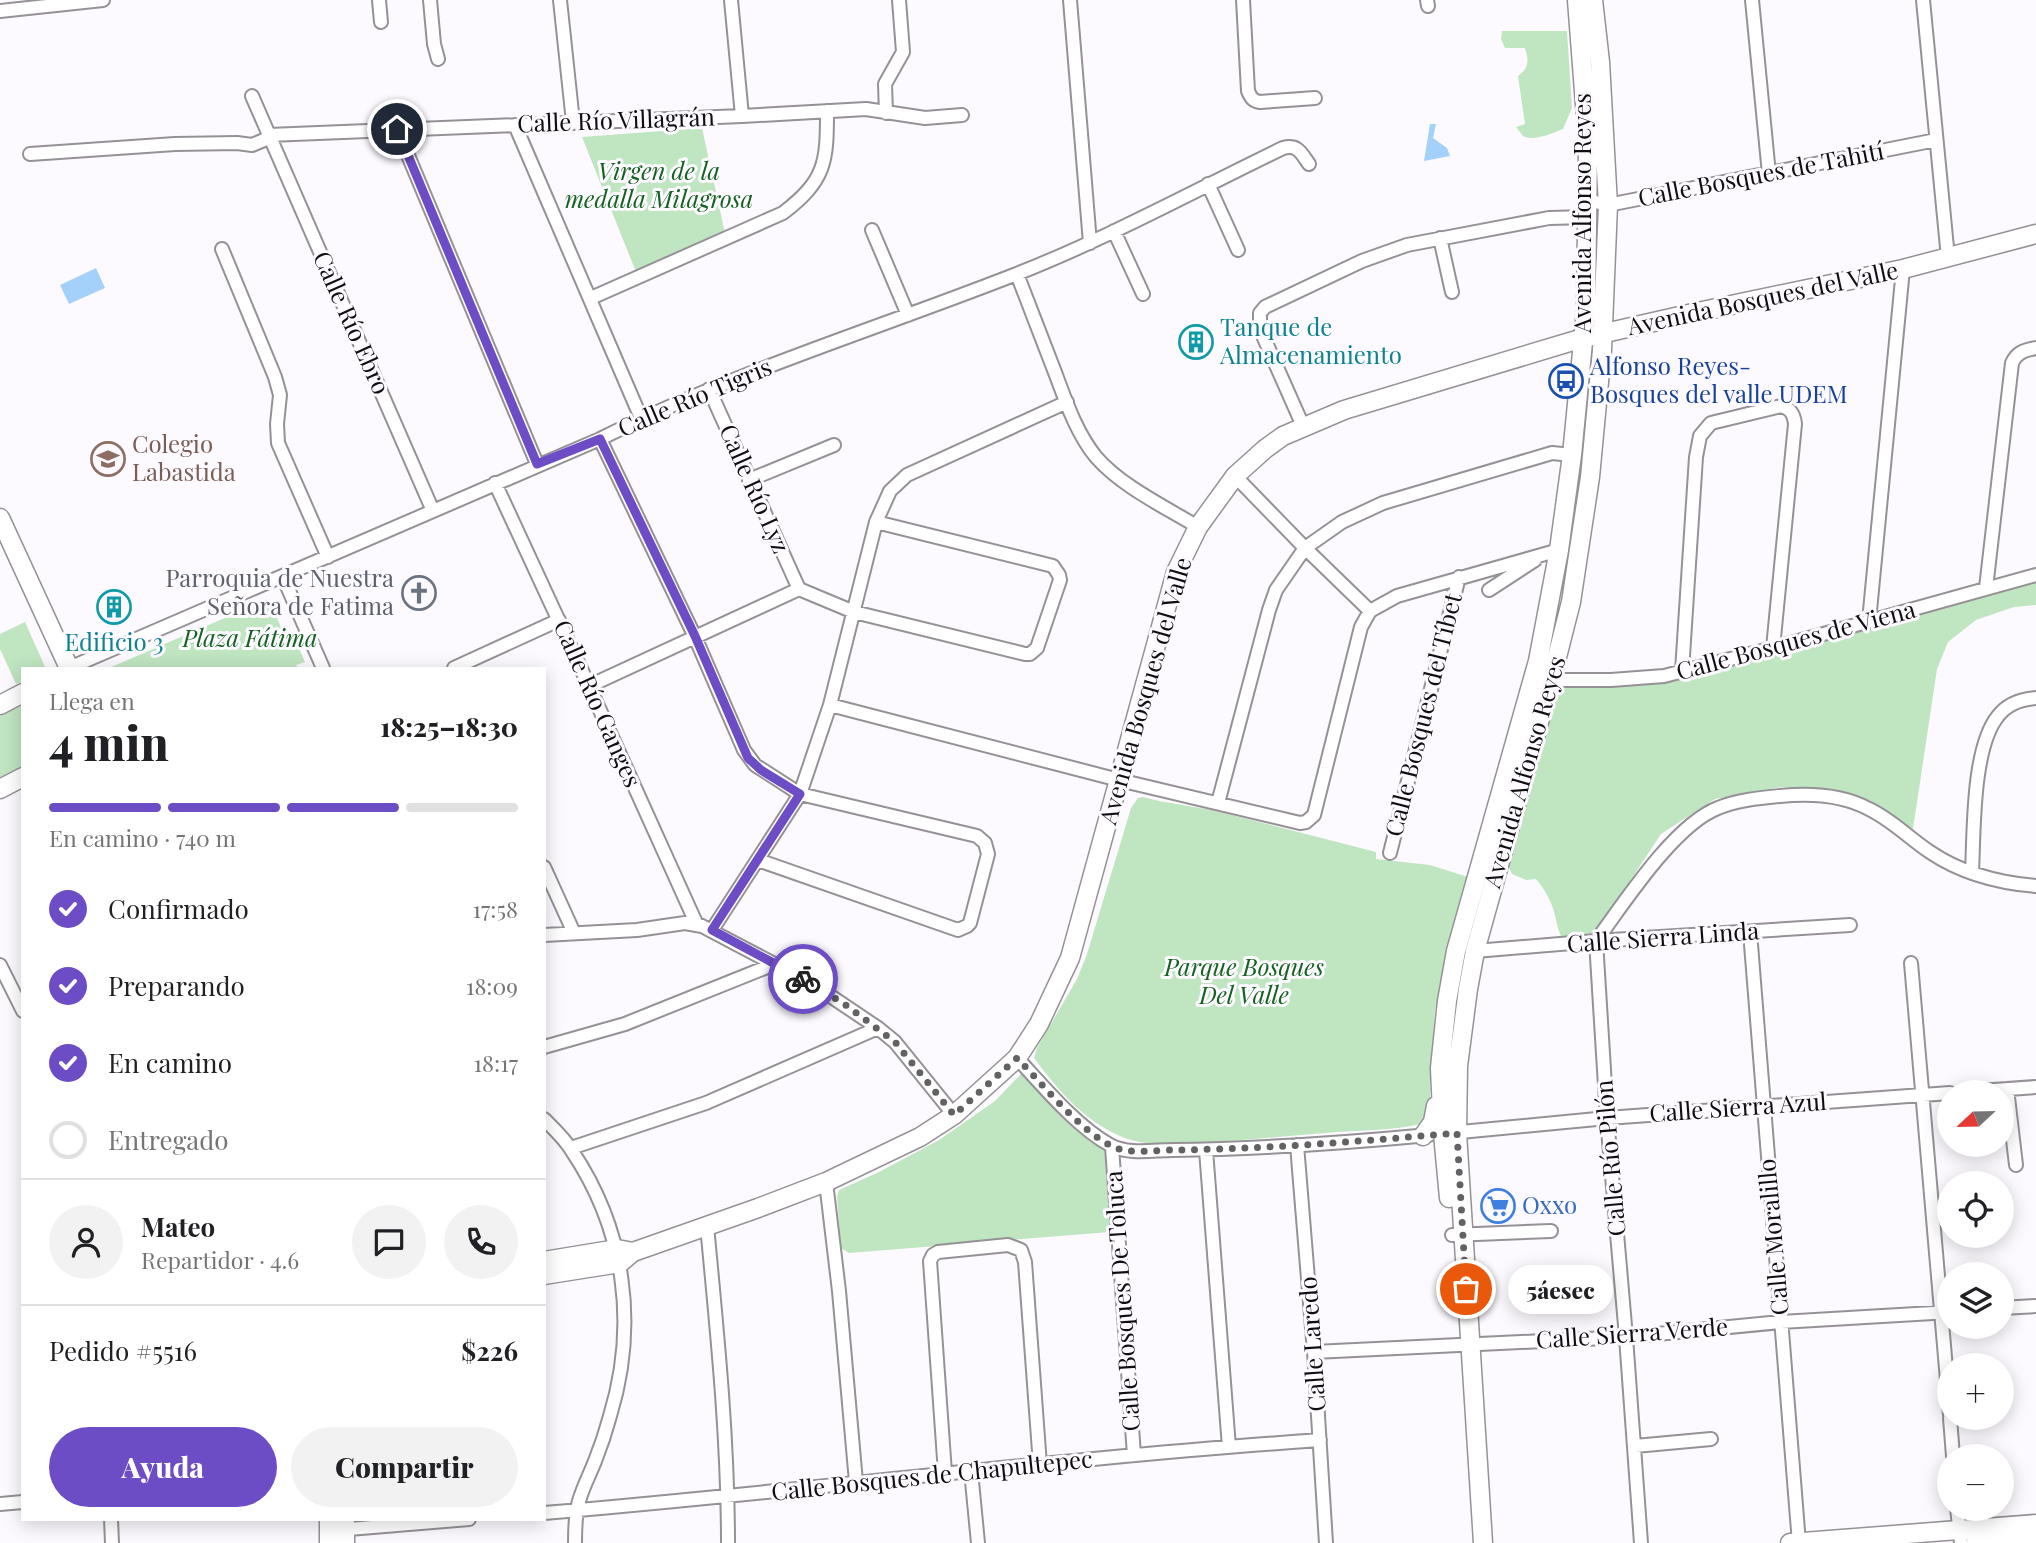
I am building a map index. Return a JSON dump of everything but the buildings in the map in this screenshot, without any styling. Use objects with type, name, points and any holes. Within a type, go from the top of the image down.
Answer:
[{"type":"main road","name":"Avenida Alfonso Reyes","points":[[1483,1543],[1450,1133],[1440,1068],[1447,1001],[1456,951],[1538,661],[1552,552],[1572,455],[1586,311],[1588,144],[1577,0]]},
{"type":"main road","name":"Avenida Alfonso Reyes","points":[[1450,1133],[1461,1031],[1475,951],[1571,602],[1590,477],[1601,365],[1608,205],[1600,62],[1593,0]]},
{"type":"main road","name":"Avenida Bosques del Valle","points":[[546,1274],[623,1255],[826,1182],[920,1137],[954,1115],[1017,1058],[1039,1024],[1070,958],[1171,588],[1184,553],[1198,527],[1236,476],[1283,436],[1344,410],[1583,338],[1903,269],[2036,234]]},
{"type":"main road","points":[[1601,365],[1618,342],[1639,327]]},
{"type":"main road","points":[[1530,353],[1554,354],[1581,370]]},
{"type":"main road","points":[[0,517],[69,667]]},
{"type":"main road","points":[[0,544],[58,667]]},
{"type":"main road","points":[[0,705],[21,694]]},
{"type":"main road","points":[[0,789],[21,778]]},
{"type":"main road","points":[[1423,1136],[1433,1122],[1440,1068]]},
{"type":"main road","name":"Avenida Bosques del Valle","points":[[546,1261],[623,1255]]},
{"type":"main road","name":"Avenida Alfonso Reyes","points":[[1465,1345],[1472,1543]]},
{"type":"main road","points":[[1959,1540],[2036,1524]]},
{"type":"main road","points":[[1790,1543],[2036,1537]]},
{"type":"street","points":[[0,11],[103,0]]},
{"type":"street","points":[[379,0],[381,22]]},
{"type":"street","points":[[430,0],[438,59]]},
{"type":"street","points":[[560,0],[573,122]]},
{"type":"street","points":[[730,0],[742,116]]},
{"type":"street","points":[[886,113],[885,84],[903,52],[899,0]]},
{"type":"street","points":[[1070,0],[1090,243]]},
{"type":"street","points":[[1243,0],[1248,91],[1254,101],[1314,98]]},
{"type":"street","points":[[1752,0],[1769,174]]},
{"type":"street","points":[[1923,0],[1948,258]]},
{"type":"street","name":"Calle Río Ebro","points":[[252,96],[433,511]]},
{"type":"street","name":"Calle Río Villagrán","points":[[30,154],[175,144],[252,145],[269,135],[866,109],[925,118],[962,116]]},
{"type":"street","points":[[590,298],[783,213],[797,202],[809,189],[824,164],[827,149],[827,111]]},
{"type":"street","points":[[515,125],[641,418]]},
{"type":"street","points":[[397,129],[537,464]]},
{"type":"street","name":"Calle Bosques de Tahití","points":[[1303,426],[1260,329],[1260,313],[1265,307],[1362,261],[1440,237],[1549,218],[1936,140]]},
{"type":"street","name":"Calle Río Tigris","points":[[71,667],[600,439],[709,389],[1017,274],[1090,243],[1283,148],[1296,147],[1309,164]]},
{"type":"street","points":[[1208,184],[1238,250]]},
{"type":"street","points":[[872,230],[908,315]]},
{"type":"street","points":[[1114,231],[1143,294]]},
{"type":"street","points":[[1440,237],[1452,292]]},
{"type":"street","points":[[222,249],[275,377],[280,404],[277,434],[282,454],[328,557]]},
{"type":"street","points":[[1869,621],[1903,269]]},
{"type":"street","points":[[1017,274],[1067,402],[1096,457],[1116,475],[1198,527]]},
{"type":"street","points":[[1986,588],[2012,363],[2018,354],[2036,348]]},
{"type":"street","name":"Calle Río Lyz","points":[[709,389],[799,589]]},
{"type":"street","points":[[712,930],[800,794],[830,705],[876,522],[890,491],[906,475],[1067,402]]},
{"type":"street","points":[[1682,671],[1696,457],[1700,436],[1711,423],[1781,406],[1790,411],[1795,424],[1773,648]]},
{"type":"street","points":[[600,439],[695,636],[748,758],[761,770],[800,794],[977,836],[988,854],[970,923],[962,929],[953,929],[758,860]]},
{"type":"street","points":[[749,480],[834,445]]},
{"type":"street","points":[[1218,803],[1269,610],[1276,590],[1304,548],[1342,522],[1383,503],[1552,453],[1572,455]]},
{"type":"street","points":[[1236,476],[1304,548],[1370,611]]},
{"type":"street","name":"Calle Río Ganges","points":[[495,483],[697,925]]},
{"type":"street","points":[[589,686],[799,589],[854,612],[1025,654],[1030,654],[1039,644],[1060,580],[1056,569],[1049,564],[876,522]]},
{"type":"street","points":[[830,705],[1119,780],[1300,823],[1306,822],[1314,815],[1361,627],[1370,611],[1397,596],[1552,552]]},
{"type":"street","points":[[1489,590],[1552,552]]},
{"type":"street","name":"Calle Bosques de Viena","points":[[1551,680],[1611,680],[1654,677],[1682,671],[2036,575]]},
{"type":"street","points":[[283,577],[323,667]]},
{"type":"street","name":"Calle Bosques del Tíbet","points":[[1390,852],[1459,577]]},
{"type":"street","points":[[456,667],[559,620]]},
{"type":"street","points":[[1972,873],[1977,787],[1990,729],[2010,705],[2036,698]]},
{"type":"street","points":[[1596,941],[1660,858],[1691,824],[1717,808],[1747,800],[1802,795],[1850,800],[1869,808],[1932,854],[1972,873],[2010,883],[2036,886]]},
{"type":"street","points":[[546,871],[574,933]]},
{"type":"street","points":[[546,935],[637,930],[685,923],[712,930],[814,985],[878,1028],[895,1042],[954,1115]]},
{"type":"street","name":"Calle Sierra Linda","points":[[1475,951],[1850,925]]},
{"type":"street","name":"Calle Moralillo","points":[[1750,932],[1799,1543]]},
{"type":"street","name":"Calle Río Pilón","points":[[1596,941],[1607,1118],[1641,1543]]},
{"type":"street","points":[[1911,963],[1921,1095],[1939,1262]]},
{"type":"street","points":[[546,1045],[625,1024],[772,964]]},
{"type":"street","points":[[0,965],[5,986],[21,1008]]},
{"type":"street","points":[[571,1148],[706,1103],[878,1028]]},
{"type":"street","points":[[1017,1058],[1084,1127],[1112,1146]]},
{"type":"street","points":[[2014,1089],[2036,1087]]},
{"type":"street","name":"Calle Sierra Azul","points":[[1112,1146],[1138,1151],[1297,1145],[1607,1118],[1937,1094]]},
{"type":"street","points":[[546,1121],[571,1148],[606,1215],[623,1255],[625,1327],[618,1384],[607,1425],[579,1501],[575,1543]]},
{"type":"street","name":"Calle Laredo","points":[[1297,1145],[1326,1543]]},
{"type":"street","name":"Calle Bosques De Toluca","points":[[1112,1146],[1134,1455]]},
{"type":"street","points":[[2014,1149],[2016,1166]]},
{"type":"street","points":[[1206,1150],[1229,1447]]},
{"type":"street","points":[[826,1182],[856,1482]]},
{"type":"street","points":[[707,1226],[728,1496],[728,1543]]},
{"type":"street","points":[[1458,1235],[1551,1231]]},
{"type":"street","points":[[945,1473],[930,1261],[938,1252],[1008,1245],[1019,1248],[1025,1262],[1040,1465]]},
{"type":"street","points":[[2014,1307],[2036,1306]]},
{"type":"street","name":"Calle Sierra Verde","points":[[1314,1352],[1626,1337],[1782,1322],[1937,1312]]},
{"type":"street","name":"Calle Bosques de Chapultepec","points":[[546,1513],[1134,1455],[1320,1440]]},
{"type":"street","points":[[1635,1446],[1710,1440]]},
{"type":"street","points":[[971,1471],[978,1543]]},
{"type":"street","points":[[0,1504],[21,1502]]},
{"type":"street","points":[[111,1521],[112,1543]]},
{"type":"street","points":[[337,1530],[445,1521]]},
{"type":"street","points":[[1958,1521],[1959,1540]]},
{"type":"green space","points":[[1502,31],[1567,31],[1572,108],[1563,129],[1527,138],[1516,127],[1525,124],[1518,76],[1526,67],[1527,57],[1525,48],[1505,48],[1501,39]]},
{"type":"green space","name":"Virgen de la medalla Milagrosa","points":[[702,128],[725,233],[636,272],[582,137]]},
{"type":"green space","points":[[2036,580],[2036,605],[2014,607],[1976,620],[1948,642],[1937,669],[1913,829],[1864,802],[1822,790],[1782,787],[1715,799],[1661,834],[1591,940],[1567,945],[1559,930],[1551,903],[1536,879],[1526,880],[1512,874],[1508,865],[1556,698],[1563,688],[1656,681]]},
{"type":"green space","name":"Plaza Fátima","points":[[269,599],[285,637],[293,634],[305,662],[296,665],[297,667],[111,667]]},
{"type":"green space","points":[[25,622],[45,667],[21,667],[21,682],[16,684],[0,649],[0,634]]},
{"type":"green space","points":[[21,706],[21,771],[0,781],[0,716]]},
{"type":"green space","name":"Parque Bosques Del Valle","points":[[1138,798],[1212,810],[1376,852],[1376,859],[1430,865],[1468,877],[1435,1010],[1430,1113],[1421,1124],[1386,1129],[1152,1144],[1130,1140],[1094,1121],[1072,1103],[1052,1081],[1034,1058],[1037,1048],[1077,979],[1131,808]]},
{"type":"green space","points":[[1027,1072],[1104,1144],[1110,1232],[849,1253],[841,1248],[837,1196],[839,1190],[939,1140],[995,1101],[1021,1074]]},
{"type":"water","points":[[1430,124],[1436,124],[1433,138],[1447,148],[1450,156],[1424,161]]},
{"type":"water","points":[[96,268],[105,288],[69,304],[60,285]]},
{"type":"way so far","points":[[803,979],[843,1003],[895,1042],[954,1115],[1017,1058],[1084,1127],[1112,1146],[1122,1149],[1229,1149],[1457,1133],[1466,1289]]},
{"type":"place","name":"Tanque de Almacenamiento","points":[[1196,342]]},
{"type":"place","name":"Alfonso Reyes- Bosques del valle UDEM","points":[[1566,381]]},
{"type":"place","name":"Colegio Labastida","points":[[108,459]]},
{"type":"place","name":"Parroquia de Nuestra Señora de Fatima","points":[[419,593]]},
{"type":"place","name":"Edificio 3","points":[[114,607]]},
{"type":"place","name":"Oxxo","points":[[1498,1206]]},
{"type":"place","name":"5áesec","points":[[1466,1289]]},
{"type":"route","points":[[397,129],[537,464],[600,439],[695,636],[748,758],[761,770],[800,794],[712,930],[803,979]]}]
